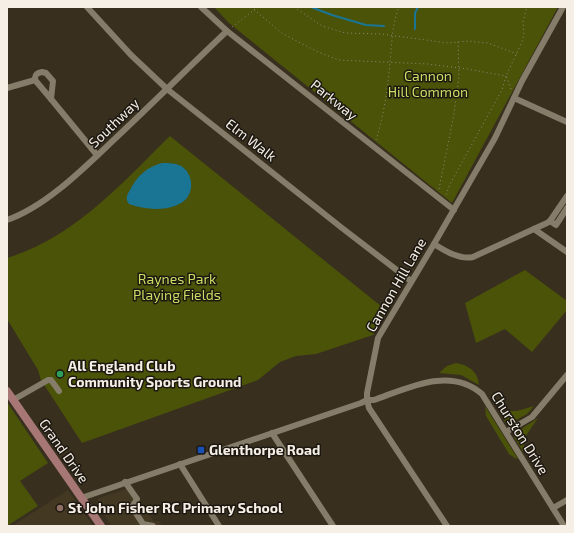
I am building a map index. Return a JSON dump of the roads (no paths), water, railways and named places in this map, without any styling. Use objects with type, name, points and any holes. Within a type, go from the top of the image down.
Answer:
[{"type":"main road","name":"Grand Drive","points":[[7,391],[100,526]]},
{"type":"street","name":"Elm Walk","points":[[87,7],[126,50],[167,89],[411,281]]},
{"type":"street","name":"Parkway","points":[[201,7],[227,30],[443,203],[454,210]]},
{"type":"street","name":"Cannon Hill Lane","points":[[367,400],[377,341],[495,138],[515,96],[563,7]]},
{"type":"street","name":"Southway","points":[[7,220],[30,209],[60,189],[98,155],[227,30]]},
{"type":"street","points":[[7,88],[34,80],[35,76],[42,72],[50,76],[52,81],[53,86],[51,99]]},
{"type":"street","points":[[34,80],[98,155]]},
{"type":"street","points":[[515,96],[567,122]]},
{"type":"street","points":[[434,244],[448,252],[469,258],[534,230],[550,221],[567,196]]},
{"type":"street","points":[[550,221],[556,225],[567,208]]},
{"type":"street","points":[[534,230],[567,252]]},
{"type":"street","points":[[506,432],[532,417],[567,375]]},
{"type":"street","points":[[13,400],[48,380],[51,380],[59,391]]},
{"type":"street","name":"Churston Drive","points":[[367,400],[374,400],[419,385],[441,380],[457,381],[471,386],[482,394],[564,526]]},
{"type":"street","points":[[81,498],[362,403],[367,400],[372,414],[447,526]]},
{"type":"street","points":[[272,433],[333,526]]},
{"type":"street","points":[[180,464],[219,526]]},
{"type":"street","points":[[125,482],[136,499],[132,508],[143,524],[153,526]]},
{"type":"street","points":[[553,508],[567,500]]},
{"type":"water","points":[[162,163],[172,163],[185,169],[191,183],[188,197],[178,205],[157,209],[142,208],[129,204],[127,195],[136,180],[147,170]]},
{"type":"waterway","points":[[311,7],[366,25],[384,26]]},
{"type":"waterway","points":[[415,29],[415,13],[418,7]]},
{"type":"place","name":"All England Club Community Sports Ground","points":[[60,374]]},
{"type":"place","name":"Glenthorpe Road","points":[[201,450]]},
{"type":"place","name":"St John Fisher RC Primary School","points":[[60,508]]},
{"type":"park label","name":"Cannon Hill Common","points":[[428,84]]},
{"type":"park label","name":"Raynes Park Playing Fields","points":[[177,288]]}]
